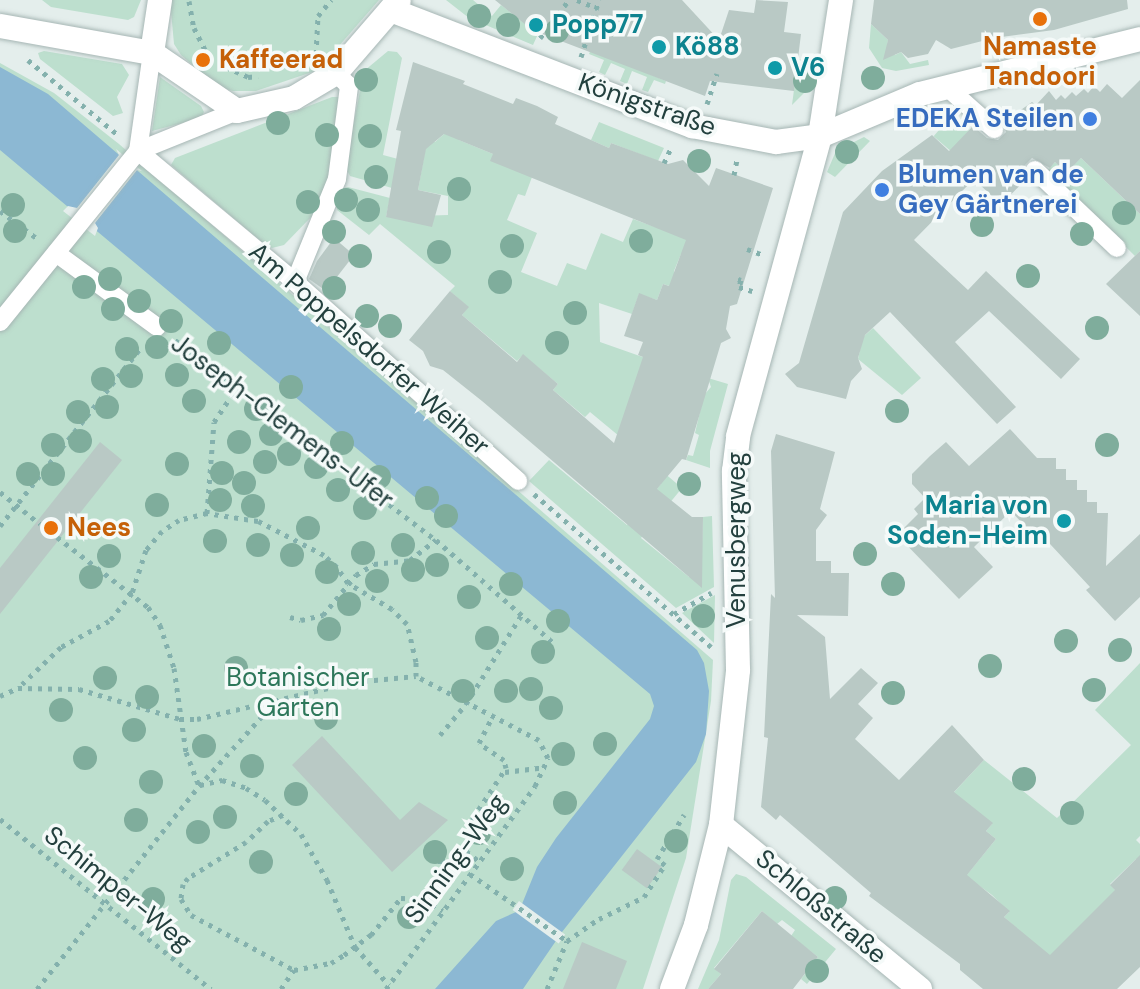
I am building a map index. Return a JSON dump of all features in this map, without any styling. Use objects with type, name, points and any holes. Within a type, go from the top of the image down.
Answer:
[{"type":"street","points":[[152,53],[160,0]]},
{"type":"street","name":"Venusbergweg","points":[[672,989],[696,925],[721,825],[738,670],[734,471],[738,436],[820,136],[841,0]]},
{"type":"street","points":[[4,27],[152,53],[237,111],[294,98],[395,5]]},
{"type":"street","name":"Königstraße","points":[[395,5],[572,80],[692,126],[776,142],[820,136],[920,94],[1140,39]]},
{"type":"street","name":"Schloßstraße","points":[[721,825],[920,989]]},
{"type":"lane","points":[[134,155],[152,53]]},
{"type":"lane","points":[[295,282],[337,179],[349,86],[326,66]]},
{"type":"lane","points":[[948,88],[994,129]]},
{"type":"lane","points":[[0,322],[134,155],[237,111]]},
{"type":"lane","name":"Am Poppelsdorfer Weiher","points":[[134,155],[295,282],[518,481]]},
{"type":"lane","points":[[1035,170],[1117,248]]},
{"type":"lane","name":"Joseph-Clemens-Ufer","points":[[56,253],[157,327]]},
{"type":"path","points":[[326,66],[318,16],[331,0]]},
{"type":"path","points":[[537,47],[543,33],[569,0]]},
{"type":"path","points":[[577,0],[597,8]]},
{"type":"path","points":[[572,80],[592,30],[599,0]]},
{"type":"path","points":[[189,1],[194,28],[210,60],[248,77]]},
{"type":"path","points":[[4,27],[7,43],[134,155]]},
{"type":"path","points":[[710,98],[717,74]]},
{"type":"path","points":[[0,211],[56,253]]},
{"type":"path","points":[[747,249],[760,254]]},
{"type":"path","points":[[738,279],[741,280],[739,287],[749,290]]},
{"type":"path","points":[[0,526],[157,327]]},
{"type":"path","name":"Joseph-Clemens-Ufer","points":[[157,327],[436,540],[555,644]]},
{"type":"path","points":[[207,513],[214,422],[238,386]]},
{"type":"path","points":[[518,481],[738,670]]},
{"type":"path","points":[[0,492],[40,524]]},
{"type":"path","points":[[0,696],[18,688],[61,647],[109,621],[132,593],[141,562],[153,540],[179,520],[207,513],[244,518],[273,527],[324,555],[348,583],[392,609],[407,624],[414,646],[416,676]]},
{"type":"path","points":[[57,537],[132,593],[148,607],[160,625],[174,668],[186,752],[199,786]]},
{"type":"path","points":[[290,617],[301,620],[323,615],[348,583],[374,564],[410,560],[436,540]]},
{"type":"path","points":[[674,614],[715,591],[736,592]]},
{"type":"path","points":[[440,735],[466,704],[522,614]]},
{"type":"path","points":[[18,688],[79,689],[180,719],[197,719],[354,682],[416,676],[539,740],[545,748],[546,767],[505,772]]},
{"type":"path","points":[[37,989],[199,786],[275,702]]},
{"type":"path","points":[[466,851],[473,818],[505,772],[504,760],[479,743],[492,717]]},
{"type":"path","name":"Sinning-Weg","points":[[387,987],[546,767]]},
{"type":"path","points":[[199,786],[211,781],[234,783],[265,800],[283,815],[314,854],[355,947],[387,987]]},
{"type":"path","points":[[283,815],[268,821],[246,842],[195,872],[183,884],[181,899],[202,923],[294,970],[331,963],[355,947],[383,923],[393,904],[401,898],[429,902],[443,911]]},
{"type":"path","points":[[547,989],[564,940],[644,897],[665,865],[657,859],[684,815]]},
{"type":"path","name":"Schimper-Weg","points":[[0,819],[211,989]]},
{"type":"path","points":[[466,851],[479,861]]},
{"type":"path","points":[[429,902],[441,859],[466,851]]},
{"type":"path","points":[[470,874],[564,940]]},
{"type":"path","points":[[283,987],[294,970]]},
{"type":"green space","points":[[42,0],[141,0],[134,17],[128,20],[51,7]]},
{"type":"green space","points":[[170,0],[379,0],[318,70],[256,91],[233,91],[218,87],[181,55],[174,44]]},
{"type":"green space","points":[[446,0],[473,0],[492,16],[501,5],[538,34],[533,45],[469,18]]},
{"type":"green space","points":[[871,24],[888,40],[887,47],[895,55],[901,52],[910,64],[928,60],[929,65],[896,71],[882,68],[869,48]]},
{"type":"green space","points":[[597,34],[596,52],[666,81],[665,84],[654,80],[648,92],[642,90],[647,77],[632,71],[627,84],[620,81],[625,69],[611,63],[605,75],[599,72],[604,60],[589,54]]},
{"type":"green space","points":[[44,51],[122,64],[129,75],[117,97],[123,113],[113,116],[40,59],[38,53]]},
{"type":"green space","points":[[388,51],[397,52],[402,58],[383,155],[398,159],[392,188],[350,176],[345,166],[364,71]]},
{"type":"green space","points":[[798,59],[819,62],[810,87],[792,105]]},
{"type":"green space","name":"Botanischer Garten","points":[[0,63],[54,93],[119,144],[713,660],[711,701],[686,858],[643,989],[0,989]]},
{"type":"green space","points":[[160,77],[201,106],[204,112],[201,118],[152,131]]},
{"type":"green space","points":[[332,97],[340,97],[335,160],[314,214],[284,245],[272,248],[264,244],[171,165],[175,158]]},
{"type":"green space","points":[[952,115],[969,130],[951,151],[934,136]]},
{"type":"green space","points":[[599,122],[664,148],[658,161],[611,143],[609,148],[591,140]]},
{"type":"green space","points":[[444,128],[456,132],[459,140],[493,154],[532,177],[525,196],[518,194],[507,220],[537,233],[521,272],[557,286],[567,263],[586,270],[601,233],[623,242],[633,219],[655,227],[708,223],[681,254],[674,271],[679,289],[663,284],[657,300],[639,294],[632,314],[599,303],[600,342],[654,361],[625,441],[590,412],[585,417],[553,390],[558,384],[523,355],[517,361],[462,315],[468,307],[450,291],[455,286],[380,224],[369,235],[337,210],[339,189],[348,187],[390,198],[386,217],[448,215],[448,196],[418,190],[427,140],[435,142],[444,134]]},
{"type":"green space","points":[[864,137],[870,141],[835,177],[827,172],[836,151]]},
{"type":"green space","points":[[1081,158],[1140,214],[1140,251],[1135,256],[1048,170],[1055,162],[1066,172]]},
{"type":"green space","points":[[873,328],[921,378],[902,395],[858,359],[863,337]]},
{"type":"green space","points":[[708,378],[728,384],[710,451],[710,468],[686,460],[688,455],[693,456],[699,435],[695,433],[704,395],[711,387]]},
{"type":"green space","points":[[631,445],[682,488],[641,538],[689,577],[701,572],[703,517],[712,516],[714,587],[676,608],[529,481],[549,460],[627,525],[661,484]]},
{"type":"green space","points":[[715,595],[714,643],[682,613]]},
{"type":"green space","points":[[1140,663],[1140,836],[1136,840],[1140,844],[1140,862],[1136,859],[1110,884],[1116,891],[1070,975],[1004,917],[1009,912],[992,895],[966,876],[996,839],[986,831],[992,824],[916,833],[984,760],[1057,818],[1131,745],[1095,710]]},
{"type":"green space","points":[[736,874],[746,877],[836,949],[807,984],[801,979],[818,957],[791,936],[795,930],[782,920],[777,924],[762,911],[714,968],[721,974],[708,989],[698,989],[719,940],[731,880]]},
{"type":"water","points":[[0,67],[48,94],[697,650],[704,663],[709,691],[706,734],[696,762],[562,932],[523,989],[435,989],[496,921],[516,912],[522,904],[537,867],[556,838],[650,719],[654,706],[650,694],[0,150]]},
{"type":"pier","points":[[116,149],[142,171],[137,170],[95,223],[98,228],[95,236],[63,211],[68,206],[77,208],[119,155]]},
{"type":"pier","points":[[519,901],[565,935],[559,943],[513,910]]},
{"type":"building","points":[[495,0],[682,0],[719,40],[729,10],[754,13],[756,0],[788,2],[784,32],[801,34],[794,91],[710,81],[705,96],[532,30]]},
{"type":"building","points":[[874,0],[1127,0],[1128,9],[1054,30],[994,38],[951,49],[936,40],[928,54],[908,58],[901,52],[883,60],[888,40],[871,24]]},
{"type":"building","points":[[413,62],[465,81],[463,84],[513,104],[516,98],[537,106],[558,117],[555,124],[609,148],[611,143],[668,164],[683,160],[709,186],[716,168],[773,188],[737,304],[730,306],[726,329],[731,338],[721,343],[686,460],[682,459],[657,489],[692,517],[703,517],[702,588],[482,401],[443,370],[430,366],[423,351],[409,340],[450,291],[469,307],[462,315],[517,362],[523,354],[558,384],[553,390],[614,443],[643,357],[638,355],[643,342],[624,336],[639,293],[657,300],[663,284],[669,286],[686,240],[490,161],[493,154],[444,134],[426,149],[418,190],[441,195],[432,227],[386,217],[401,131],[396,130]]},
{"type":"building","points":[[1140,80],[1140,214],[1081,158],[1066,173],[1055,162],[1050,168],[1032,158],[1024,166],[1027,178],[1001,205],[974,179],[914,240],[968,290],[986,271],[1080,359],[1061,379],[989,311],[955,342],[1016,407],[997,424],[890,312],[865,335],[858,358],[862,369],[851,381],[846,399],[797,387],[785,374],[799,363],[843,212],[882,171],[932,135],[949,151],[973,126],[987,138],[998,140],[1006,132],[1000,118],[1005,113],[1018,112],[1032,102],[1036,105],[1049,91],[1056,100],[1061,95],[1065,99],[1072,92],[1076,96],[1084,89],[1088,93],[1094,86],[1100,92],[1107,84],[1122,98]]},
{"type":"building","points":[[334,238],[354,255],[326,291],[309,279],[317,261]]},
{"type":"building","points":[[1140,251],[1140,316],[1106,284]]},
{"type":"building","points":[[1010,429],[1037,458],[1056,458],[1056,469],[1066,469],[1066,480],[1077,480],[1077,490],[1087,490],[1087,502],[1097,502],[1097,513],[1108,513],[1106,566],[1140,534],[1140,597],[1115,621],[1086,590],[1090,587],[1037,530],[1032,534],[1011,511],[974,547],[993,567],[959,599],[897,535],[918,514],[914,509],[925,498],[912,484],[912,474],[930,456],[946,442],[969,466]]},
{"type":"building","points":[[776,434],[835,452],[820,509],[827,515],[816,530],[816,561],[831,561],[831,573],[849,573],[848,616],[797,615],[825,637],[830,699],[861,668],[878,683],[858,704],[873,718],[855,739],[899,780],[952,725],[984,760],[954,792],[993,823],[986,831],[996,839],[967,875],[1010,911],[1004,917],[1050,955],[1115,890],[1110,885],[1140,855],[1140,967],[1117,989],[983,989],[960,970],[960,964],[869,896],[871,893],[780,815],[776,820],[761,807],[768,738],[764,737],[771,594],[775,598],[771,451]]},
{"type":"building","name":"Nees","points":[[100,442],[122,460],[0,614],[0,568]]},
{"type":"building","points":[[322,736],[400,820],[419,802],[448,820],[392,872],[292,765]]},
{"type":"building","points":[[637,849],[662,867],[647,888],[622,870]]},
{"type":"building","points":[[762,911],[818,957],[793,989],[708,989],[721,974],[714,969]]},
{"type":"building","points":[[582,942],[627,961],[616,989],[563,989]]},
{"type":"place","name":"Namaste Tandoori","points":[[1040,19]]},
{"type":"place","name":"Popp77","points":[[536,25]]},
{"type":"place","name":"Kö88","points":[[659,47]]},
{"type":"place","name":"Kaffeerad","points":[[203,60]]},
{"type":"place","name":"V6","points":[[775,68]]},
{"type":"place","name":"EDEKA Steilen","points":[[1090,119]]},
{"type":"place","name":"Blumen van de Gey Gärtnerei","points":[[882,190]]},
{"type":"place","name":"Maria von Soden-Heim","points":[[1064,521]]},
{"type":"place","name":"Nees","points":[[51,528]]}]
